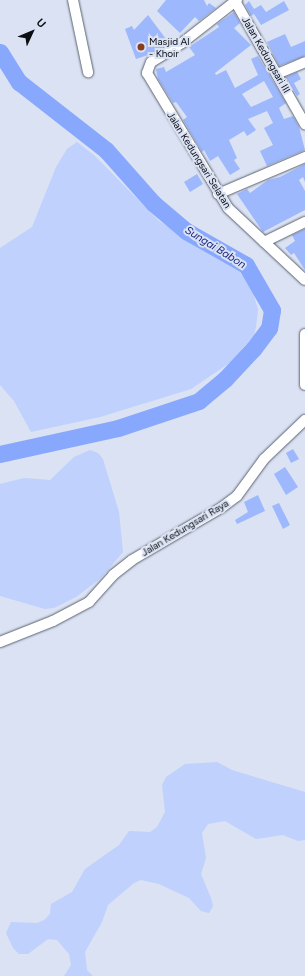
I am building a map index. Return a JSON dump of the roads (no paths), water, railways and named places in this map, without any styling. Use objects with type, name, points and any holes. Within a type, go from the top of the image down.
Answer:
[{"type":"street","points":[[72,0],[88,72]]},
{"type":"street","name":"Jalan Kedungsari Selatan","points":[[236,1],[182,43],[150,62],[147,72],[218,194],[244,225],[305,280]]},
{"type":"street","name":"Jalan Kedungsari III","points":[[236,1],[305,124]]},
{"type":"street","points":[[277,74],[305,62]]},
{"type":"street","points":[[218,194],[305,157]]},
{"type":"street","points":[[264,242],[305,222]]},
{"type":"street","points":[[305,334],[305,385]]},
{"type":"street","name":"Jalan Kedungsari Raya","points":[[0,642],[53,621],[89,602],[113,575],[132,560],[157,547],[237,496],[264,459],[305,420]]},
{"type":"waterway","name":"Sungai Babon","points":[[0,52],[19,82],[106,150],[153,203],[186,231],[246,265],[272,310],[269,328],[253,349],[225,379],[199,401],[118,428],[0,454]]},
{"type":"place","name":"Masjid Al - Khoir","points":[[141,47]]}]
